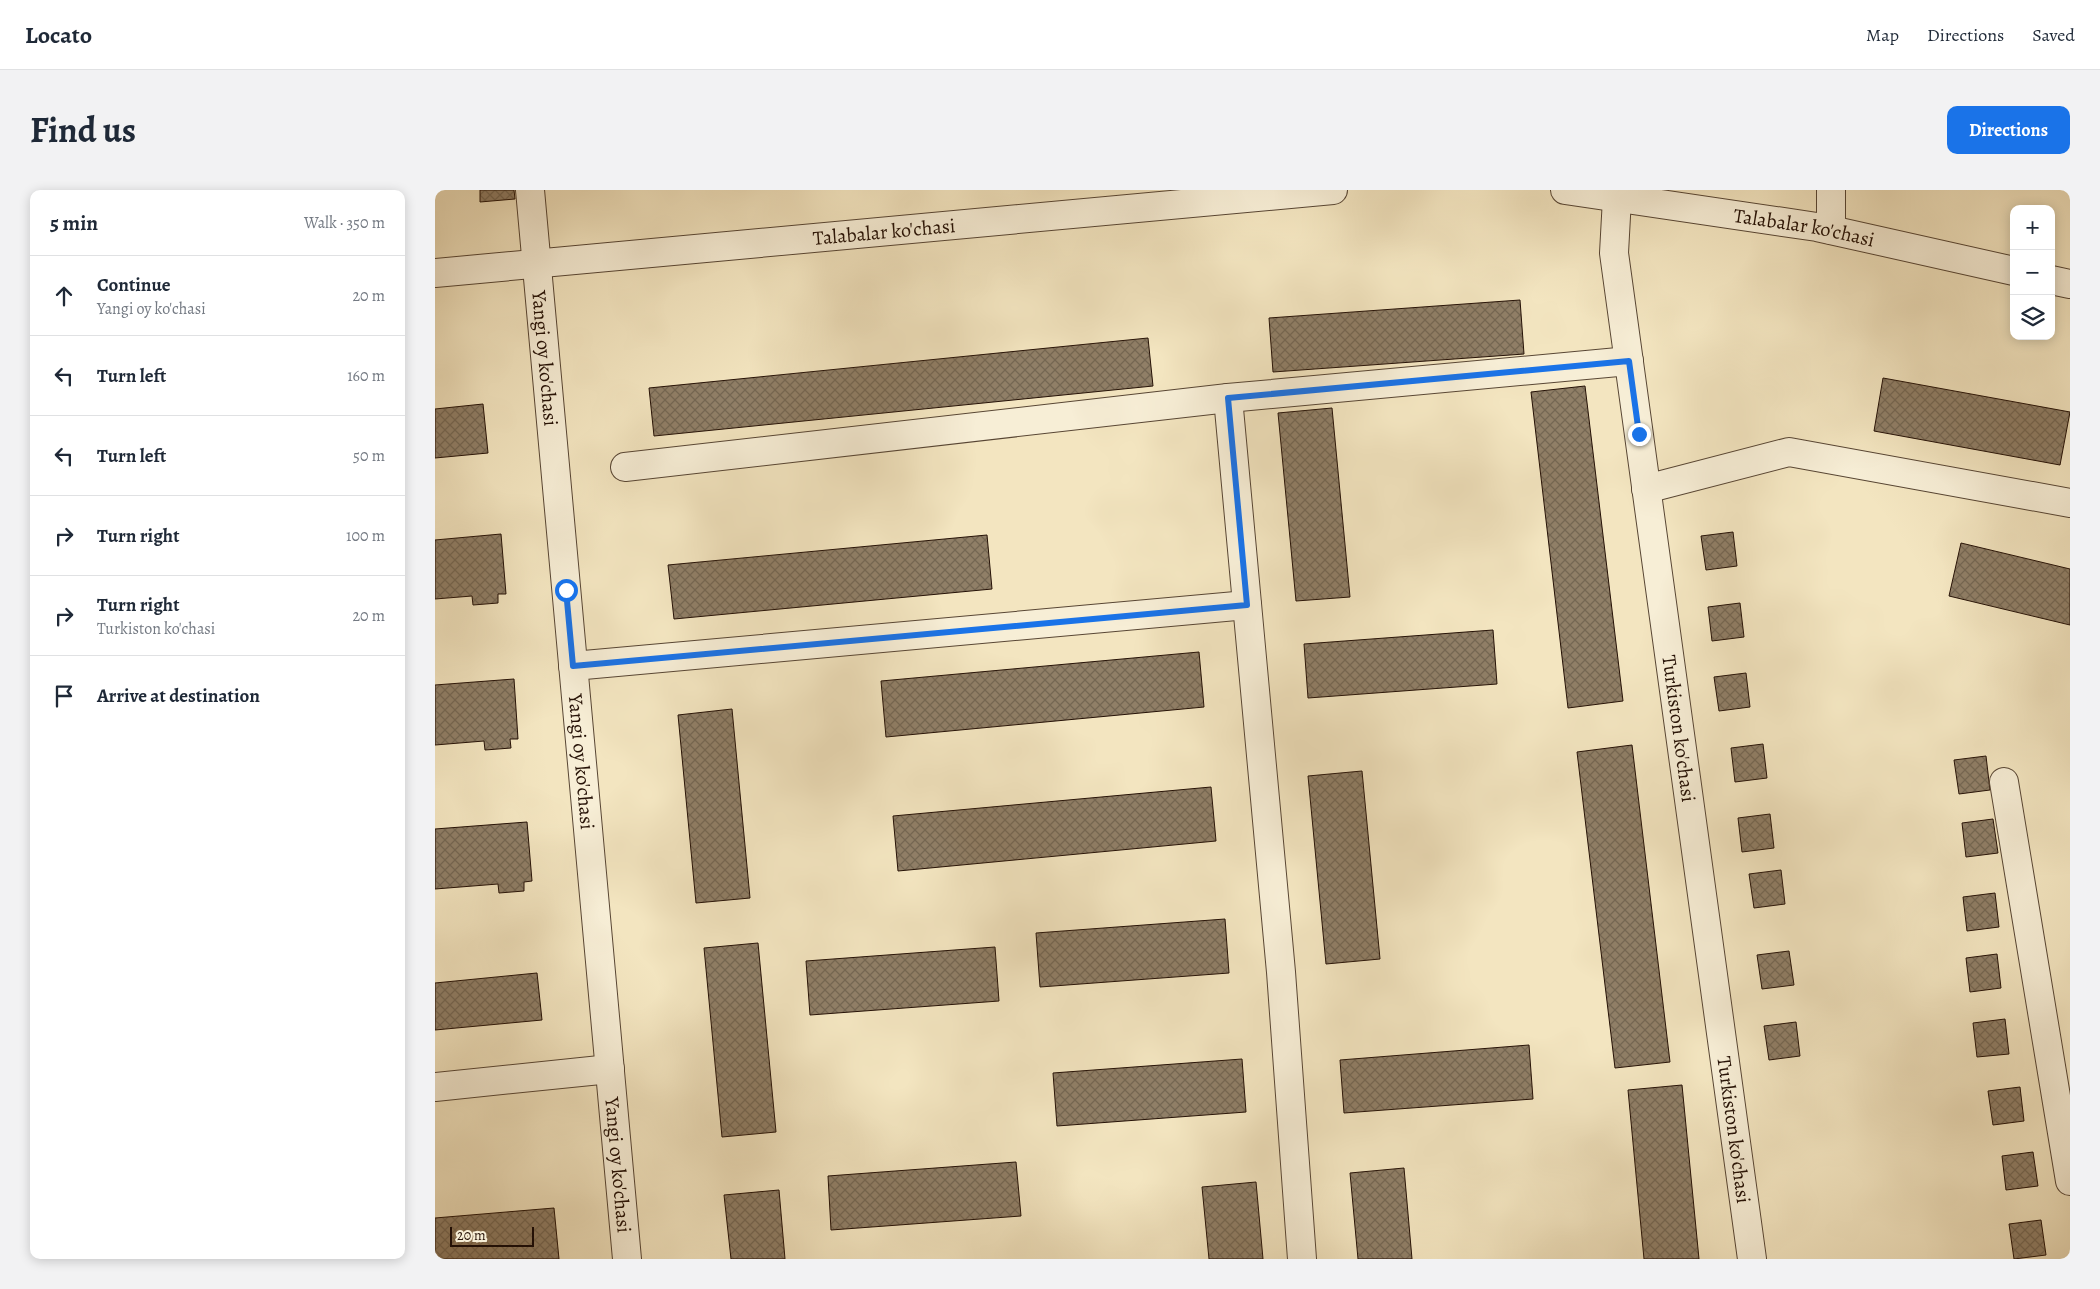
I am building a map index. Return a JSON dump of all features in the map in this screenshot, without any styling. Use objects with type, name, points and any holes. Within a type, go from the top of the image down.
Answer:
[{"type":"street","name":"Yangi oy ko'chasi","points":[[530,190],[627,1259]]},
{"type":"street","name":"Talabalar ko'chasi","points":[[435,273],[1333,190]]},
{"type":"street","name":"Talabalar ko'chasi","points":[[1565,190],[1831,230],[2010,270]]},
{"type":"street","points":[[1831,190],[1831,230]]},
{"type":"street","name":"Turkiston ko'chasi","points":[[1617,198],[1614,253],[1752,1259]]},
{"type":"street","points":[[2055,281],[2070,284]]},
{"type":"street","points":[[625,467],[1228,398],[1629,361]]},
{"type":"street","points":[[1228,398],[1281,972],[1302,1259]]},
{"type":"street","points":[[1646,489],[1789,452],[2070,504]]},
{"type":"street","points":[[573,666],[1247,605]]},
{"type":"street","points":[[2005,782],[2070,1181]]},
{"type":"street","points":[[435,1087],[610,1070]]},
{"type":"building","points":[[480,190],[514,190],[515,199],[480,202]]},
{"type":"building","points":[[1520,300],[1524,354],[1273,372],[1269,318]]},
{"type":"building","points":[[1148,338],[1153,386],[654,436],[649,388]]},
{"type":"building","points":[[1883,378],[2070,412],[2060,465],[1874,431]]},
{"type":"building","points":[[1585,386],[1623,701],[1568,708],[1531,392]]},
{"type":"building","points":[[483,404],[488,453],[435,458],[435,409]]},
{"type":"building","points":[[1332,408],[1350,597],[1296,601],[1278,413]]},
{"type":"building","points":[[1733,532],[1737,566],[1706,570],[1701,536]]},
{"type":"building","points":[[501,534],[506,594],[498,594],[498,603],[473,605],[472,596],[435,599],[435,540]]},
{"type":"building","points":[[987,535],[992,589],[674,619],[668,565]]},
{"type":"building","points":[[1961,543],[2070,569],[2070,625],[1949,596]]},
{"type":"building","points":[[1740,603],[1744,637],[1712,641],[1708,607]]},
{"type":"building","points":[[1493,630],[1497,684],[1308,698],[1304,644]]},
{"type":"building","points":[[1199,652],[1204,707],[886,737],[881,681]]},
{"type":"building","points":[[1746,673],[1750,707],[1719,711],[1714,677]]},
{"type":"building","points":[[514,679],[518,739],[510,739],[511,748],[485,750],[484,741],[435,745],[435,685]]},
{"type":"building","points":[[732,709],[750,898],[696,903],[678,715]]},
{"type":"building","points":[[1763,744],[1767,778],[1735,782],[1731,748]]},
{"type":"building","points":[[1632,745],[1670,1062],[1615,1068],[1577,752]]},
{"type":"building","points":[[1986,756],[1990,790],[1959,794],[1954,760]]},
{"type":"building","points":[[1362,771],[1380,959],[1326,964],[1308,776]]},
{"type":"building","points":[[1211,787],[1216,841],[898,871],[893,816]]},
{"type":"building","points":[[1770,814],[1774,848],[1742,852],[1738,818]]},
{"type":"building","points":[[1993,819],[1998,853],[1966,857],[1962,823]]},
{"type":"building","points":[[527,822],[532,881],[524,882],[524,891],[499,893],[498,884],[435,889],[435,829]]},
{"type":"building","points":[[1781,870],[1785,904],[1754,908],[1749,874]]},
{"type":"building","points":[[1995,893],[1999,927],[1967,931],[1963,897]]},
{"type":"building","points":[[1225,919],[1229,973],[1040,987],[1036,933]]},
{"type":"building","points":[[758,943],[776,1132],[722,1137],[704,948]]},
{"type":"building","points":[[995,947],[999,1001],[810,1015],[806,961]]},
{"type":"building","points":[[1789,951],[1794,985],[1762,989],[1757,955]]},
{"type":"building","points":[[1997,954],[2001,988],[1970,992],[1966,958]]},
{"type":"building","points":[[537,973],[542,1020],[435,1030],[435,983]]},
{"type":"building","points":[[2005,1019],[2009,1054],[1977,1057],[1973,1023]]},
{"type":"building","points":[[1796,1022],[1800,1056],[1769,1060],[1764,1026]]},
{"type":"building","points":[[1529,1045],[1533,1099],[1344,1113],[1340,1060]]},
{"type":"building","points":[[1242,1059],[1246,1112],[1057,1126],[1053,1073]]},
{"type":"building","points":[[1682,1085],[1699,1259],[1644,1259],[1628,1090]]},
{"type":"building","points":[[2020,1087],[2024,1121],[1993,1125],[1988,1091]]},
{"type":"building","points":[[2033,1152],[2038,1186],[2006,1190],[2002,1156]]},
{"type":"building","points":[[1016,1162],[1021,1216],[831,1230],[828,1176]]},
{"type":"building","points":[[1404,1168],[1412,1259],[1358,1259],[1350,1173]]},
{"type":"building","points":[[1256,1182],[1263,1259],[1209,1259],[1202,1187]]},
{"type":"building","points":[[779,1190],[785,1259],[731,1259],[724,1195]]},
{"type":"building","points":[[554,1208],[559,1259],[435,1259],[435,1218]]},
{"type":"building","points":[[2041,1220],[2046,1255],[2014,1259],[2009,1224]]},
{"type":"route","points":[[566,590],[573,666],[1247,605],[1228,398],[1629,361],[1639,434]]}]
